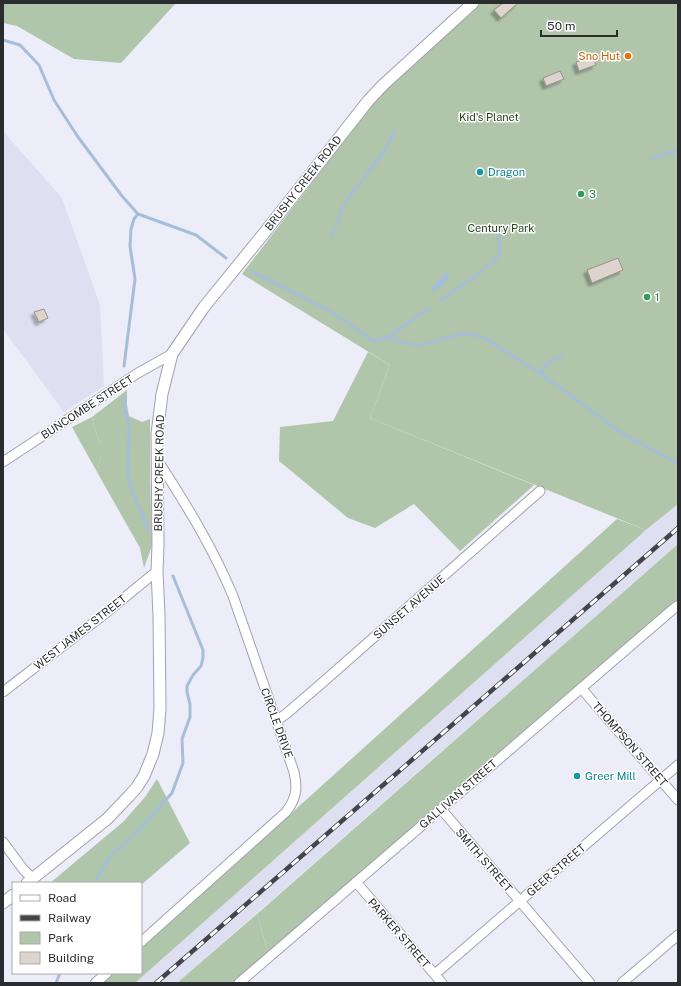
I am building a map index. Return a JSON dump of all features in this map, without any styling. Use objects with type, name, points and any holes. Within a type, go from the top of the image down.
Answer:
[{"type":"street","name":"BRUSHY CREEK ROAD","points":[[30,881],[107,819],[137,787],[153,754],[158,733],[160,709],[157,571],[157,434],[160,407],[172,354],[204,307],[368,101],[383,85],[473,3]]},
{"type":"street","name":"BUNCOMBE STREET","points":[[3,462],[120,385],[172,354]]},
{"type":"street","name":"CIRCLE DRIVE","points":[[142,941],[286,812],[291,806],[296,792],[294,772],[233,596],[223,572],[181,496],[158,461]]},
{"type":"street","name":"SUNSET AVENUE","points":[[276,721],[322,683],[540,491]]},
{"type":"street","name":"WEST JAMES STREET","points":[[3,692],[96,621],[157,571]]},
{"type":"street","name":"GALLIVAN STREET","points":[[239,983],[677,606]]},
{"type":"street","name":"THOMPSON STREET","points":[[581,688],[678,800]]},
{"type":"street","name":"GEER STREET","points":[[435,974],[678,765]]},
{"type":"street","name":"SMITH STREET","points":[[441,809],[590,983]]},
{"type":"street","points":[[3,842],[30,881]]},
{"type":"street","name":"PARKER STREET","points":[[356,882],[442,983]]},
{"type":"street","points":[[3,903],[12,895]]},
{"type":"street","points":[[622,983],[678,935]]},
{"type":"street","points":[[95,983],[105,974]]},
{"type":"shaded area","points":[[3,131],[62,198],[100,305],[104,386],[64,412],[3,329]]},
{"type":"shaded area","points":[[678,504],[678,544],[177,983],[135,983],[646,530]]},
{"type":"green space","points":[[3,3],[176,3],[121,63],[74,59],[17,26],[3,23]]},
{"type":"green space","name":"Century Park","points":[[481,3],[678,3],[678,504],[646,530],[370,418],[390,365],[242,274],[397,72],[428,49]]},
{"type":"green space","points":[[368,352],[390,365],[370,418],[534,485],[460,551],[414,504],[375,528],[348,518],[279,461],[280,427],[333,421]]},
{"type":"green space","points":[[127,390],[129,416],[142,422],[150,419],[152,546],[144,568],[140,548],[97,472],[101,457],[101,445],[92,417]]},
{"type":"green space","points":[[92,417],[101,445],[101,457],[97,472],[72,427]]},
{"type":"green space","points":[[617,519],[646,530],[135,983],[103,983],[113,974],[142,974],[142,948]]},
{"type":"green space","points":[[678,544],[678,605],[268,953],[257,914]]},
{"type":"green space","points":[[157,779],[190,843],[142,884],[142,882],[51,882],[123,822],[145,797]]},
{"type":"green space","points":[[257,914],[268,953],[232,983],[177,983]]},
{"type":"water","points":[[445,273],[448,274],[448,278],[438,289],[433,292],[432,287]]},
{"type":"building","points":[[503,3],[518,3],[501,18],[494,10]]},
{"type":"building","points":[[593,56],[596,65],[579,71],[576,62]]},
{"type":"building","points":[[560,71],[564,79],[546,86],[543,78]]},
{"type":"building","points":[[618,258],[623,270],[592,283],[587,270]]},
{"type":"building","points":[[44,309],[48,318],[39,322],[34,312]]},
{"type":"waterway","points":[[3,40],[20,45],[39,65],[54,100],[78,137],[122,196],[138,214],[196,235],[226,258]]},
{"type":"waterway","points":[[364,178],[386,149],[394,132]]},
{"type":"waterway","points":[[651,159],[678,150]]},
{"type":"waterway","points":[[338,223],[341,210],[361,182]]},
{"type":"waterway","points":[[124,366],[135,279],[130,246],[131,229],[134,219],[138,214]]},
{"type":"waterway","points":[[440,301],[479,273],[498,256],[500,248],[499,235],[501,227],[505,224]]},
{"type":"waterway","points":[[331,236],[336,228]]},
{"type":"waterway","points":[[251,271],[332,312],[374,341],[388,337],[405,343],[420,345],[464,333],[483,337],[541,374],[623,434],[678,463]]},
{"type":"waterway","points":[[388,337],[429,308]]},
{"type":"waterway","points":[[541,374],[546,364],[563,355]]},
{"type":"waterway","points":[[124,397],[125,413],[129,422],[128,475],[130,486],[148,529]]},
{"type":"waterway","points":[[95,882],[112,854],[138,831],[172,793],[183,763],[182,739],[190,717],[190,704],[187,686],[193,675],[201,666],[203,650],[173,576]]},
{"type":"waterway","points":[[56,983],[60,974]]},
{"type":"railway","points":[[156,983],[678,528]]},
{"type":"place","name":"Sno Hut","points":[[628,56]]},
{"type":"place","name":"Dragon","points":[[480,172]]},
{"type":"place","name":"3","points":[[581,194]]},
{"type":"place","name":"1","points":[[647,297]]},
{"type":"place","name":"Greer Mill","points":[[577,776]]},
{"type":"park label","name":"Kid's Planet","points":[[489,117]]}]
